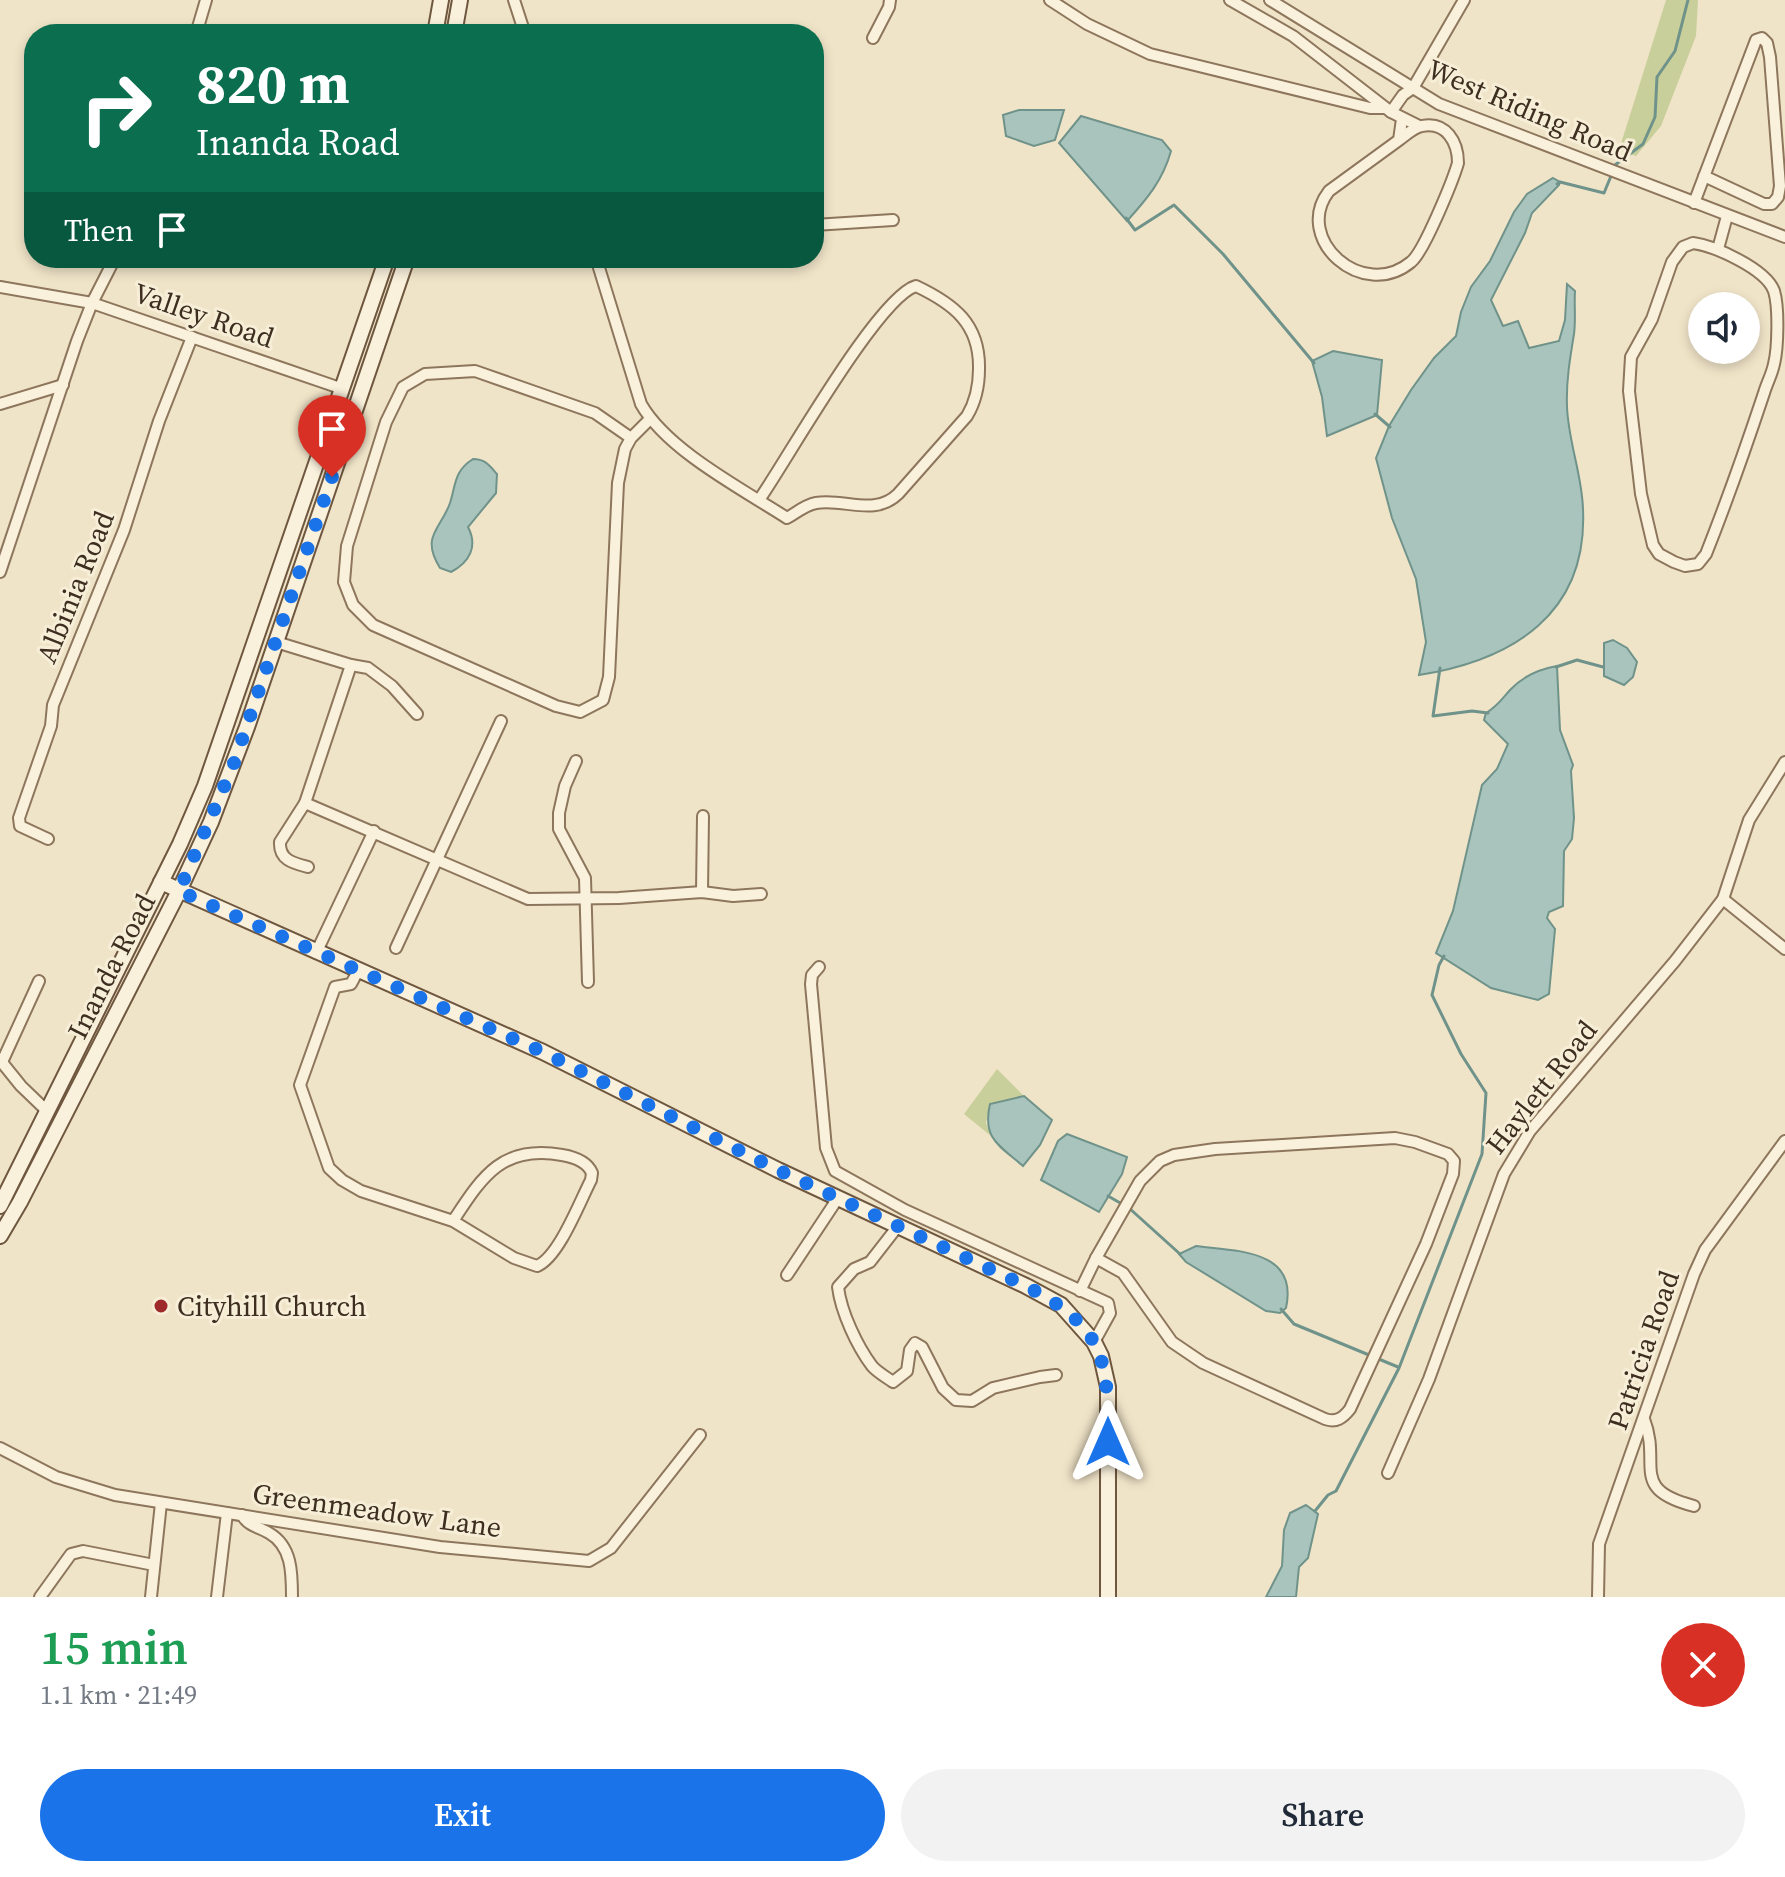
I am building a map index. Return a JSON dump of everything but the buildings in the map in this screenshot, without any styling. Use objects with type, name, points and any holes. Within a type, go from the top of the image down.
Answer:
[{"type":"main road","points":[[437,24],[441,0]]},
{"type":"main road","points":[[456,24],[460,0]]},
{"type":"main road","name":"Inanda Road","points":[[0,1206],[161,882],[205,786],[384,268]]},
{"type":"main road","name":"Inanda Road","points":[[0,1236],[179,891],[225,786],[404,268]]},
{"type":"main road","points":[[205,786],[225,786]]},
{"type":"main road","points":[[161,882],[543,1052],[1061,1305],[1094,1342],[1101,1356],[1108,1387],[1108,1597]]},
{"type":"main road","points":[[85,1033],[96,1035],[118,1006]]},
{"type":"street","points":[[199,24],[206,0]]},
{"type":"street","points":[[514,0],[522,24]]},
{"type":"street","points":[[873,38],[890,0]]},
{"type":"street","points":[[1050,0],[1087,24],[1150,54],[1387,110],[1413,88],[1464,0]]},
{"type":"street","points":[[1230,0],[1293,36],[1387,110],[1419,126],[1443,128],[1453,138],[1458,149],[1456,170],[1414,260],[1389,275],[1364,275],[1338,258],[1320,234],[1317,215],[1320,202],[1329,191],[1419,126]]},
{"type":"street","name":"West Riding Road","points":[[1270,0],[1439,104],[1785,237]]},
{"type":"street","points":[[1694,203],[1704,176],[1756,40],[1762,38],[1767,43],[1770,57],[1780,186],[1778,197],[1772,204],[1764,204],[1704,176]]},
{"type":"street","points":[[1399,140],[1402,119]]},
{"type":"street","points":[[1718,249],[1727,216]]},
{"type":"street","points":[[824,224],[893,220]]},
{"type":"street","points":[[1693,243],[1718,249],[1759,272],[1773,288],[1775,360],[1706,554],[1698,564],[1685,566],[1664,557],[1653,545],[1641,494],[1631,418],[1631,357],[1652,319],[1672,262],[1680,249],[1693,243]]},
{"type":"street","points":[[0,572],[92,303],[110,268]]},
{"type":"street","points":[[599,268],[639,396],[650,419],[668,440],[759,500],[787,518],[810,504],[820,502],[862,507],[878,506],[891,500],[967,416],[976,397],[979,381],[978,341],[970,326],[947,304],[916,286],[907,289],[844,367],[759,500]]},
{"type":"street","name":"Valley Road","points":[[0,287],[92,303],[343,389]]},
{"type":"street","name":"Albinia Road","points":[[48,839],[20,826],[19,818],[51,726],[53,705],[110,568],[169,392],[192,337]]},
{"type":"street","points":[[631,438],[595,413],[475,371],[425,374],[403,387],[386,422],[347,546],[344,582],[353,605],[373,625],[556,706],[580,712],[603,700],[609,677],[618,483],[625,449],[631,438],[650,419]]},
{"type":"street","points":[[0,404],[63,385]]},
{"type":"street","points":[[276,642],[368,668],[417,714]]},
{"type":"street","points":[[308,867],[287,860],[279,846],[283,833],[305,803],[351,665]]},
{"type":"street","points":[[396,948],[501,721]]},
{"type":"street","points":[[576,761],[565,786],[559,829],[585,878],[588,982]]},
{"type":"street","name":"Haylett Road","points":[[1388,1473],[1429,1379],[1504,1174],[1513,1157],[1530,1131],[1675,961],[1723,899],[1749,820],[1785,762]]},
{"type":"street","points":[[305,803],[528,899],[702,892],[733,896],[761,894]]},
{"type":"street","points":[[702,892],[703,816]]},
{"type":"street","points":[[316,953],[374,831]]},
{"type":"street","points":[[1723,899],[1785,949]]},
{"type":"street","points":[[819,967],[812,975],[811,984],[826,1148],[835,1171],[905,1210],[1100,1299],[1111,1308],[1094,1342]]},
{"type":"street","points":[[358,971],[351,984],[335,987],[300,1081],[325,1161],[349,1185],[389,1202],[453,1221],[514,1258],[537,1266],[548,1260],[555,1249],[592,1173],[583,1162],[563,1155],[511,1157],[492,1170],[453,1221]]},
{"type":"street","points":[[39,981],[1,1061],[47,1111]]},
{"type":"street","points":[[1080,1291],[1096,1258],[1124,1207],[1148,1171],[1174,1155],[1215,1149],[1395,1138],[1448,1154],[1454,1161],[1451,1183],[1373,1357],[1344,1417],[1336,1420],[1325,1419],[1203,1363],[1172,1342],[1123,1273],[1096,1258]]},
{"type":"street","name":"Patricia Road","points":[[1598,1597],[1599,1544],[1694,1274],[1705,1250],[1785,1141]]},
{"type":"street","points":[[787,1275],[838,1198]]},
{"type":"street","points":[[898,1226],[870,1262],[854,1269],[838,1287],[854,1333],[873,1367],[893,1382],[907,1371],[910,1350],[915,1343],[922,1347],[943,1388],[956,1400],[972,1401],[993,1388],[1056,1375]]},
{"type":"street","points":[[1644,1419],[1649,1433],[1654,1486],[1661,1494],[1694,1506]]},
{"type":"street","name":"Greenmeadow Lane","points":[[0,1448],[56,1477],[115,1495],[440,1547],[589,1561],[611,1548],[700,1435]]},
{"type":"street","points":[[151,1597],[161,1503]]},
{"type":"street","points":[[217,1597],[227,1513]]},
{"type":"street","points":[[242,1515],[246,1522],[268,1532],[285,1548],[292,1579],[292,1597]]},
{"type":"street","points":[[40,1597],[71,1554],[83,1551],[154,1565]]},
{"type":"green space","points":[[1666,0],[1698,0],[1696,36],[1661,126],[1636,156],[1619,150]]},
{"type":"green space","points":[[997,1069],[1024,1096],[990,1104],[986,1123],[991,1136],[964,1114]]},
{"type":"water","points":[[1019,110],[1064,110],[1055,140],[1034,146],[1006,136],[1003,115]]},
{"type":"water","points":[[1081,116],[1162,140],[1171,151],[1154,189],[1127,221],[1059,143]]},
{"type":"water","points":[[1553,178],[1560,182],[1559,185],[1532,213],[1491,300],[1503,326],[1518,321],[1529,348],[1559,341],[1565,320],[1567,284],[1575,291],[1575,329],[1567,406],[1583,509],[1581,546],[1573,577],[1558,604],[1538,626],[1514,644],[1485,658],[1419,675],[1426,642],[1416,579],[1392,518],[1376,458],[1389,426],[1411,390],[1434,358],[1456,336],[1471,287],[1490,261],[1514,212],[1527,194]]},
{"type":"water","points":[[1333,351],[1382,360],[1377,415],[1327,436],[1322,397],[1312,361]]},
{"type":"water","points":[[473,459],[484,461],[497,474],[496,493],[468,527],[472,541],[470,553],[451,572],[440,568],[434,557],[432,540],[450,503],[459,473]]},
{"type":"water","points":[[1613,640],[1627,648],[1637,662],[1633,677],[1624,685],[1604,676],[1604,643]]},
{"type":"water","points":[[1557,666],[1560,730],[1573,765],[1574,818],[1572,839],[1564,851],[1563,906],[1549,912],[1547,918],[1555,929],[1549,994],[1538,1000],[1491,988],[1436,953],[1453,911],[1482,785],[1497,769],[1508,744],[1484,720],[1486,713],[1520,681],[1538,671]]},
{"type":"water","points":[[1024,1096],[1052,1120],[1040,1145],[1023,1166],[994,1140],[988,1126],[988,1116],[990,1104]]},
{"type":"water","points":[[1067,1134],[1127,1157],[1122,1174],[1099,1212],[1041,1180],[1058,1141]]},
{"type":"water","points":[[1196,1246],[1245,1252],[1274,1264],[1283,1274],[1287,1289],[1286,1308],[1280,1313],[1266,1311],[1186,1262],[1179,1254]]},
{"type":"water","points":[[1306,1505],[1318,1514],[1308,1558],[1299,1567],[1296,1597],[1266,1597],[1282,1566],[1284,1530],[1290,1513]]},
{"type":"waterway","points":[[1615,165],[1643,144],[1655,117],[1657,77],[1675,51],[1688,0]]},
{"type":"waterway","points":[[1557,184],[1560,182],[1604,193],[1611,176]]},
{"type":"waterway","points":[[1126,218],[1135,230],[1174,205],[1223,254],[1314,363]]},
{"type":"waterway","points":[[1375,414],[1390,427]]},
{"type":"waterway","points":[[1556,667],[1577,660],[1603,667]]},
{"type":"waterway","points":[[1440,668],[1433,716],[1472,711],[1488,713]]},
{"type":"waterway","points":[[1315,1511],[1328,1495],[1336,1491],[1399,1368],[1482,1154],[1486,1093],[1461,1054],[1432,995],[1444,956]]},
{"type":"waterway","points":[[1108,1196],[1122,1204]]},
{"type":"waterway","points":[[1129,1208],[1180,1254]]},
{"type":"waterway","points":[[1281,1309],[1294,1324],[1398,1367]]},
{"type":"place","name":"Cityhill Church","points":[[161,1306]]},
{"type":"route","points":[[332,477],[233,766],[179,891],[543,1052],[778,1170],[1061,1305],[1094,1342],[1101,1356],[1108,1387],[1108,1442]]}]
